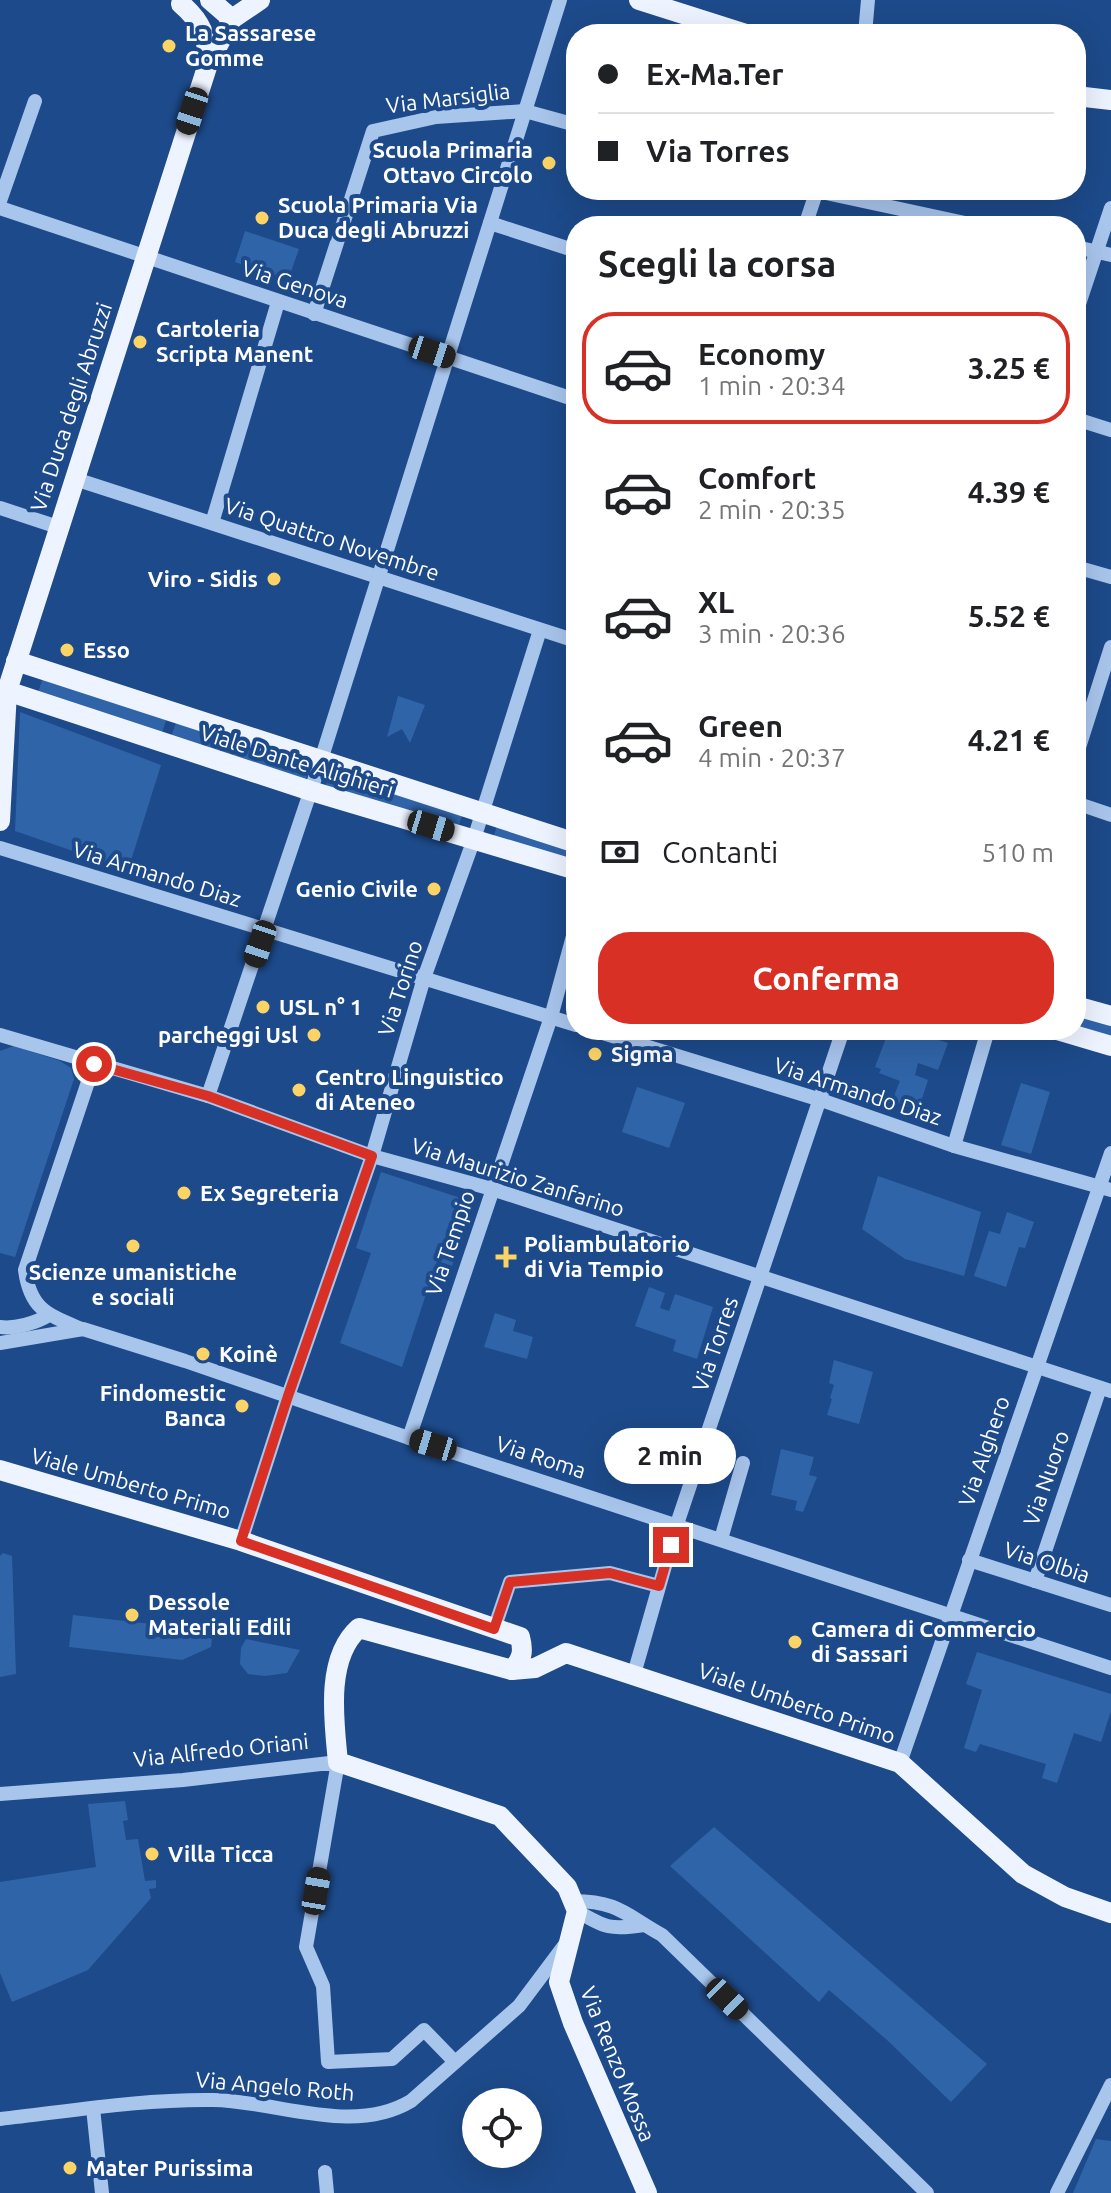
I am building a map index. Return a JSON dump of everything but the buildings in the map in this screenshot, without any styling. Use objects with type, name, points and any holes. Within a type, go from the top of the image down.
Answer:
[{"type":"main road","points":[[210,0],[232,19]]},
{"type":"main road","points":[[232,19],[260,0]]},
{"type":"main road","points":[[639,0],[715,24]]},
{"type":"main road","points":[[177,2],[232,19]]},
{"type":"main road","points":[[177,2],[194,15],[203,28],[208,64]]},
{"type":"main road","name":"Via Duca degli Abruzzi","points":[[0,821],[7,691],[208,64],[232,19]]},
{"type":"main road","points":[[1086,97],[1111,100]]},
{"type":"main road","name":"Viale Dante Alighieri","points":[[16,661],[566,840]]},
{"type":"main road","name":"Viale Dante Alighieri","points":[[7,691],[311,791],[566,867]]},
{"type":"main road","points":[[163,744],[174,713]]},
{"type":"main road","points":[[1086,1009],[1111,1016]]},
{"type":"main road","points":[[1086,1039],[1111,1046]]},
{"type":"main road","name":"Viale Umberto Primo","points":[[0,1470],[241,1541],[520,1637],[523,1650],[521,1660],[512,1670]]},
{"type":"main road","name":"Via Alfredo Oriani","points":[[338,1762],[332,1699],[348,1638],[359,1628],[512,1670],[535,1668],[566,1653]]},
{"type":"main road","name":"Viale Umberto Primo","points":[[566,1653],[900,1763],[1023,1874],[1065,1897],[1111,1913]]},
{"type":"main road","points":[[338,1762],[500,1816],[567,1887],[575,1906]]},
{"type":"main road","name":"Via Renzo Mossa","points":[[575,1906],[559,1982],[565,2003],[647,2193]]},
{"type":"street","points":[[208,1096],[321,760],[560,0]]},
{"type":"street","points":[[866,24],[868,0]]},
{"type":"street","points":[[0,201],[35,101]]},
{"type":"street","name":"Via Marsiglia","points":[[314,314],[373,131],[436,117],[525,111],[566,122]]},
{"type":"street","points":[[861,200],[933,216]]},
{"type":"street","name":"Via Genova","points":[[0,208],[566,397]]},
{"type":"street","points":[[1086,292],[1104,253],[1111,208]]},
{"type":"street","points":[[490,223],[566,248]]},
{"type":"street","points":[[212,523],[278,302]]},
{"type":"street","points":[[1086,422],[1111,430]]},
{"type":"street","name":"Via Quattro Novembre","points":[[75,479],[566,638]]},
{"type":"street","points":[[0,508],[58,527]]},
{"type":"street","points":[[1086,570],[1111,577]]},
{"type":"street","name":"Via Torino","points":[[241,1541],[372,1156],[424,978],[483,812],[540,630]]},
{"type":"street","points":[[1086,726],[1111,647]]},
{"type":"street","points":[[1086,806],[1111,815]]},
{"type":"street","name":"Via Armando Diaz","points":[[0,848],[566,1022]]},
{"type":"street","name":"Via Tempio","points":[[409,1438],[551,1017],[566,962]]},
{"type":"street","name":"Via Maurizio Zanfarino","points":[[0,1035],[208,1096],[372,1156],[492,1189],[1105,1390]]},
{"type":"street","name":"Via Armando Diaz","points":[[626,1040],[821,1100],[954,1146],[1106,1189]]},
{"type":"street","name":"Via Torres","points":[[634,1674],[677,1524],[840,1040]]},
{"type":"street","points":[[954,1146],[985,1040]]},
{"type":"street","points":[[83,1329],[49,1315],[29,1294],[25,1270],[94,1064]]},
{"type":"street","name":"Via Alghero","points":[[900,1763],[1036,1367],[1106,1189],[1111,1153]]},
{"type":"street","points":[[0,1327],[41,1320],[49,1315]]},
{"type":"street","name":"Via Roma","points":[[0,1343],[83,1329],[1111,1668]]},
{"type":"street","name":"Via Nuoro","points":[[1035,1581],[1105,1390]]},
{"type":"street","points":[[721,1539],[743,1463]]},
{"type":"street","name":"Via Olbia","points":[[969,1560],[1111,1605]]},
{"type":"street","points":[[494,1629],[510,1582],[610,1573],[659,1586]]},
{"type":"street","points":[[338,1762],[306,1947],[323,1986],[328,2062],[392,2059],[424,2030],[455,2062]]},
{"type":"street","name":"Via Alfredo Oriani","points":[[0,1794],[183,1780],[338,1762]]},
{"type":"street","points":[[575,1906],[590,1901],[622,1909],[662,1935],[927,2193]]},
{"type":"street","points":[[575,1906],[602,1927],[644,1925]]},
{"type":"street","name":"Via Angelo Roth","points":[[0,2119],[93,2108],[214,2100],[249,2102],[324,2114],[370,2116],[395,2110],[411,2101],[519,2006],[570,1937]]},
{"type":"street","points":[[1057,2193],[1111,2085]]},
{"type":"street","points":[[93,2108],[102,2193]]},
{"type":"street","points":[[325,2172],[327,2193]]},
{"type":"shaded area","points":[[245,231],[299,249],[288,280],[235,262]]},
{"type":"shaded area","points":[[44,674],[168,714],[162,733],[38,693]]},
{"type":"shaded area","points":[[398,696],[425,705],[410,743],[402,729],[387,737]]},
{"type":"shaded area","points":[[20,712],[161,765],[128,870],[15,831]]},
{"type":"shaded area","points":[[178,717],[312,762],[305,782],[171,737]]},
{"type":"shaded area","points":[[332,768],[464,810],[458,828],[326,785]]},
{"type":"shaded area","points":[[498,823],[566,845],[566,862],[493,838]]},
{"type":"shaded area","points":[[1086,1013],[1111,1020],[1111,1037],[1086,1030]]},
{"type":"shaded area","points":[[885,1040],[939,1040],[948,1043],[938,1070],[918,1063],[915,1075],[928,1080],[918,1111],[892,1101],[900,1081],[879,1073],[881,1069],[875,1067]]},
{"type":"shaded area","points":[[14,1046],[60,1061],[71,1068],[74,1079],[15,1257],[0,1253],[0,1051]]},
{"type":"shaded area","points":[[1021,1083],[1050,1092],[1031,1154],[1001,1145]]},
{"type":"shaded area","points":[[637,1087],[685,1103],[669,1148],[622,1132]]},
{"type":"shaded area","points":[[381,1172],[473,1202],[452,1266],[437,1261],[402,1367],[340,1343],[371,1253],[356,1248]]},
{"type":"shaded area","points":[[878,1176],[981,1212],[964,1276],[905,1259],[862,1229]]},
{"type":"shaded area","points":[[1007,1212],[1034,1222],[1025,1248],[1019,1247],[1006,1287],[974,1276],[989,1231],[1000,1234]]},
{"type":"shaded area","points":[[649,1287],[665,1293],[660,1308],[669,1311],[675,1294],[713,1307],[697,1359],[673,1351],[676,1340],[635,1326]]},
{"type":"shaded area","points":[[495,1313],[516,1320],[513,1331],[533,1337],[527,1359],[484,1347]]},
{"type":"shaded area","points":[[834,1360],[873,1372],[859,1424],[827,1415],[834,1385],[829,1383]]},
{"type":"shaded area","points":[[781,1449],[814,1457],[809,1475],[817,1477],[803,1512],[795,1510],[797,1501],[771,1495]]},
{"type":"shaded area","points":[[3,1553],[12,1556],[16,1674],[0,1677],[0,1556]]},
{"type":"shaded area","points":[[73,1615],[213,1631],[211,1647],[182,1660],[69,1647]]},
{"type":"shaded area","points":[[246,1639],[300,1650],[287,1673],[265,1676],[248,1674],[240,1664],[241,1648]]},
{"type":"shaded area","points":[[977,1652],[1111,1694],[1111,1711],[1101,1742],[1074,1733],[1057,1783],[1042,1778],[1046,1764],[980,1744],[976,1752],[964,1748],[982,1690],[966,1684]]},
{"type":"shaded area","points":[[125,1801],[128,1820],[123,1821],[126,1840],[138,1839],[145,1881],[156,1880],[156,1888],[149,1889],[151,1898],[88,1970],[12,2002],[0,1973],[0,1882],[96,1867],[88,1804]]},
{"type":"shaded area","points":[[714,1827],[987,2064],[951,2102],[829,1990],[819,2002],[670,1866]]},
{"type":"shaded area","points":[[1096,2139],[1111,2141],[1111,2193],[1073,2193]]},
{"type":"place","name":"La Sassarese Gomme","points":[[169,46]]},
{"type":"place","name":"Scuola Primaria Ottavo Circolo","points":[[549,163]]},
{"type":"place","name":"Scuola Primaria Via Duca degli Abruzzi","points":[[262,218]]},
{"type":"place","name":"Cartoleria Scripta Manent","points":[[140,342]]},
{"type":"place","name":"Viro - Sidis","points":[[274,579]]},
{"type":"place","name":"Esso","points":[[67,650]]},
{"type":"place","name":"Genio Civile","points":[[434,889]]},
{"type":"place","name":"USL n° 1","points":[[263,1007]]},
{"type":"place","name":"parcheggi Usl","points":[[314,1035]]},
{"type":"place","name":"Sigma","points":[[595,1054]]},
{"type":"place","name":"Centro Linguistico di Ateneo","points":[[299,1090]]},
{"type":"place","name":"Ex Segreteria","points":[[184,1193]]},
{"type":"place","name":"Scienze umanistiche e sociali","points":[[133,1246]]},
{"type":"place","name":"Poliambulatorio di Via Tempio","points":[[506,1257]]},
{"type":"place","name":"Koinè","points":[[203,1354]]},
{"type":"place","name":"Findomestic Banca","points":[[242,1406]]},
{"type":"place","name":"Dessole Materiali Edili","points":[[132,1615]]},
{"type":"place","name":"Camera di Commercio di Sassari","points":[[795,1642]]},
{"type":"place","name":"Villa Ticca","points":[[152,1854]]},
{"type":"place","name":"Mater Purissima","points":[[70,2168]]},
{"type":"route","points":[[94,1064],[208,1096],[372,1156],[241,1541],[494,1629],[510,1582],[610,1573],[659,1586],[671,1545]]}]
